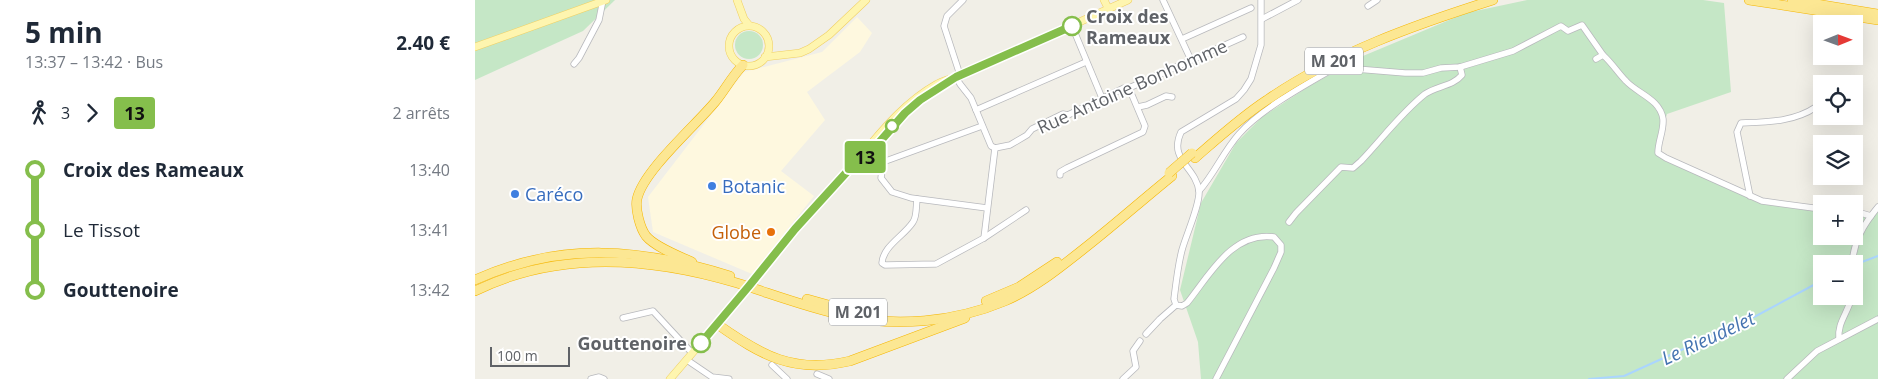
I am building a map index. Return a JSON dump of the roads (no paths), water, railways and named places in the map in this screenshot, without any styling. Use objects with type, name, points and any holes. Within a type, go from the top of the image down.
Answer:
[{"type":"highway","name":"M 201","points":[[475,291],[505,278],[541,267],[578,262],[612,261],[678,269],[735,283],[825,311],[868,320],[900,322],[957,316],[1005,300],[1036,285],[1170,175],[1252,104],[1314,66],[1385,33],[1474,0]]},
{"type":"highway","name":"M 201","points":[[1193,155],[1294,82],[1322,67],[1392,36],[1493,0]]},
{"type":"highway","points":[[1749,0],[1878,20]]},
{"type":"highway","points":[[1792,0],[1878,14]]},
{"type":"highway","points":[[709,269],[665,249],[646,236],[638,219],[636,200],[647,177],[716,101],[733,75],[743,65]]},
{"type":"highway","name":"M 201","points":[[475,280],[502,268],[542,257],[576,253],[628,254],[709,269],[850,311],[890,316],[912,316],[955,311],[999,296],[1038,275],[1091,237],[1170,175]]},
{"type":"highway","points":[[717,324],[749,347],[778,361],[794,365],[832,365],[850,361],[898,344],[988,310],[1005,300]]},
{"type":"main road","points":[[475,47],[604,0]]},
{"type":"main road","points":[[765,57],[785,53],[800,53],[817,44],[866,0]]},
{"type":"main road","points":[[1104,0],[1108,8]]},
{"type":"main road","points":[[670,379],[787,239],[855,163],[868,152],[888,122],[902,109],[936,84],[1128,0]]},
{"type":"main road","points":[[737,1],[744,19],[767,38],[768,46],[765,57],[758,64],[748,66],[743,65],[732,57],[729,48],[731,36],[737,30],[749,25]]},
{"type":"main road","points":[[737,1],[739,21],[737,30]]},
{"type":"main road","points":[[768,46],[785,53]]},
{"type":"street","points":[[573,64],[579,58],[599,20],[604,0]]},
{"type":"street","points":[[963,0],[947,16],[944,22],[960,84],[971,98],[991,146],[995,148],[984,238]]},
{"type":"street","points":[[1163,0],[1191,60]]},
{"type":"street","points":[[1176,305],[1174,299],[1182,250],[1199,191],[1194,179],[1176,150],[1177,140],[1181,132],[1236,99],[1244,90],[1251,78],[1259,50],[1262,19],[1261,0]]},
{"type":"street","points":[[1262,19],[1298,0]]},
{"type":"street","points":[[1368,6],[1377,0]]},
{"type":"street","points":[[1182,39],[1251,8]]},
{"type":"street","points":[[1199,191],[1209,180],[1223,153],[1240,132],[1261,114],[1331,70],[1361,68],[1423,73],[1441,68],[1460,67],[1513,50],[1561,26],[1568,31],[1582,25],[1603,55],[1626,82],[1656,103],[1663,116],[1663,128],[1658,142],[1658,153],[1682,166],[1762,201],[1813,208]]},
{"type":"street","points":[[1072,26],[1102,98]]},
{"type":"street","name":"Rue Antoine Bonhomme","points":[[995,148],[1010,145],[1027,135],[1032,129],[1063,114],[1068,115],[1124,88],[1129,88],[1243,37]]},
{"type":"street","points":[[1596,59],[1603,55]]},
{"type":"street","points":[[976,110],[1086,62]]},
{"type":"street","points":[[1289,222],[1341,167],[1353,168],[1361,162],[1413,104],[1427,92],[1457,81],[1463,76],[1460,67]]},
{"type":"street","points":[[1059,174],[1067,168],[1143,132],[1145,126],[1129,88]]},
{"type":"street","points":[[1138,107],[1167,96],[1172,97]]},
{"type":"street","points":[[1749,196],[1737,132],[1741,123],[1790,119],[1808,113],[1813,109]]},
{"type":"street","points":[[868,152],[879,162],[883,162],[982,126]]},
{"type":"street","points":[[883,162],[881,178],[892,192],[917,199],[987,208]]},
{"type":"street","points":[[917,199],[914,221],[883,258],[882,263],[885,265],[936,264],[984,238],[1026,210]]},
{"type":"street","points":[[1853,255],[1858,234],[1878,207]]},
{"type":"street","points":[[1863,214],[1871,216]]},
{"type":"street","points":[[1146,334],[1160,318],[1176,305],[1182,306],[1187,303],[1223,257],[1236,246],[1265,236],[1274,237],[1281,245],[1281,252],[1216,379]]},
{"type":"street","points":[[1839,339],[1837,328],[1846,314],[1849,305]]},
{"type":"street","points":[[623,318],[653,311],[692,353]]},
{"type":"street","points":[[1787,379],[1817,351],[1878,319]]},
{"type":"street","points":[[1123,379],[1136,367],[1133,351],[1140,341]]},
{"type":"street","points":[[687,360],[712,377],[729,379]]},
{"type":"street","points":[[772,365],[787,379]]},
{"type":"street","points":[[817,374],[829,379]]},
{"type":"street","points":[[591,379],[599,377],[604,379]]},
{"type":"waterway","name":"Le Rieudelet","points":[[1863,262],[1878,256]]},
{"type":"waterway","name":"Le Rieudelet","points":[[1589,379],[1624,376],[1756,316],[1813,285]]},
{"type":"place","name":"Croix des Rameaux","points":[[1072,26]]},
{"type":"place","name":"Botanic","points":[[712,186]]},
{"type":"place","name":"Caréco","points":[[515,194]]},
{"type":"place","name":"Globe","points":[[771,232]]},
{"type":"place","name":"Gouttenoire","points":[[701,343]]}]
